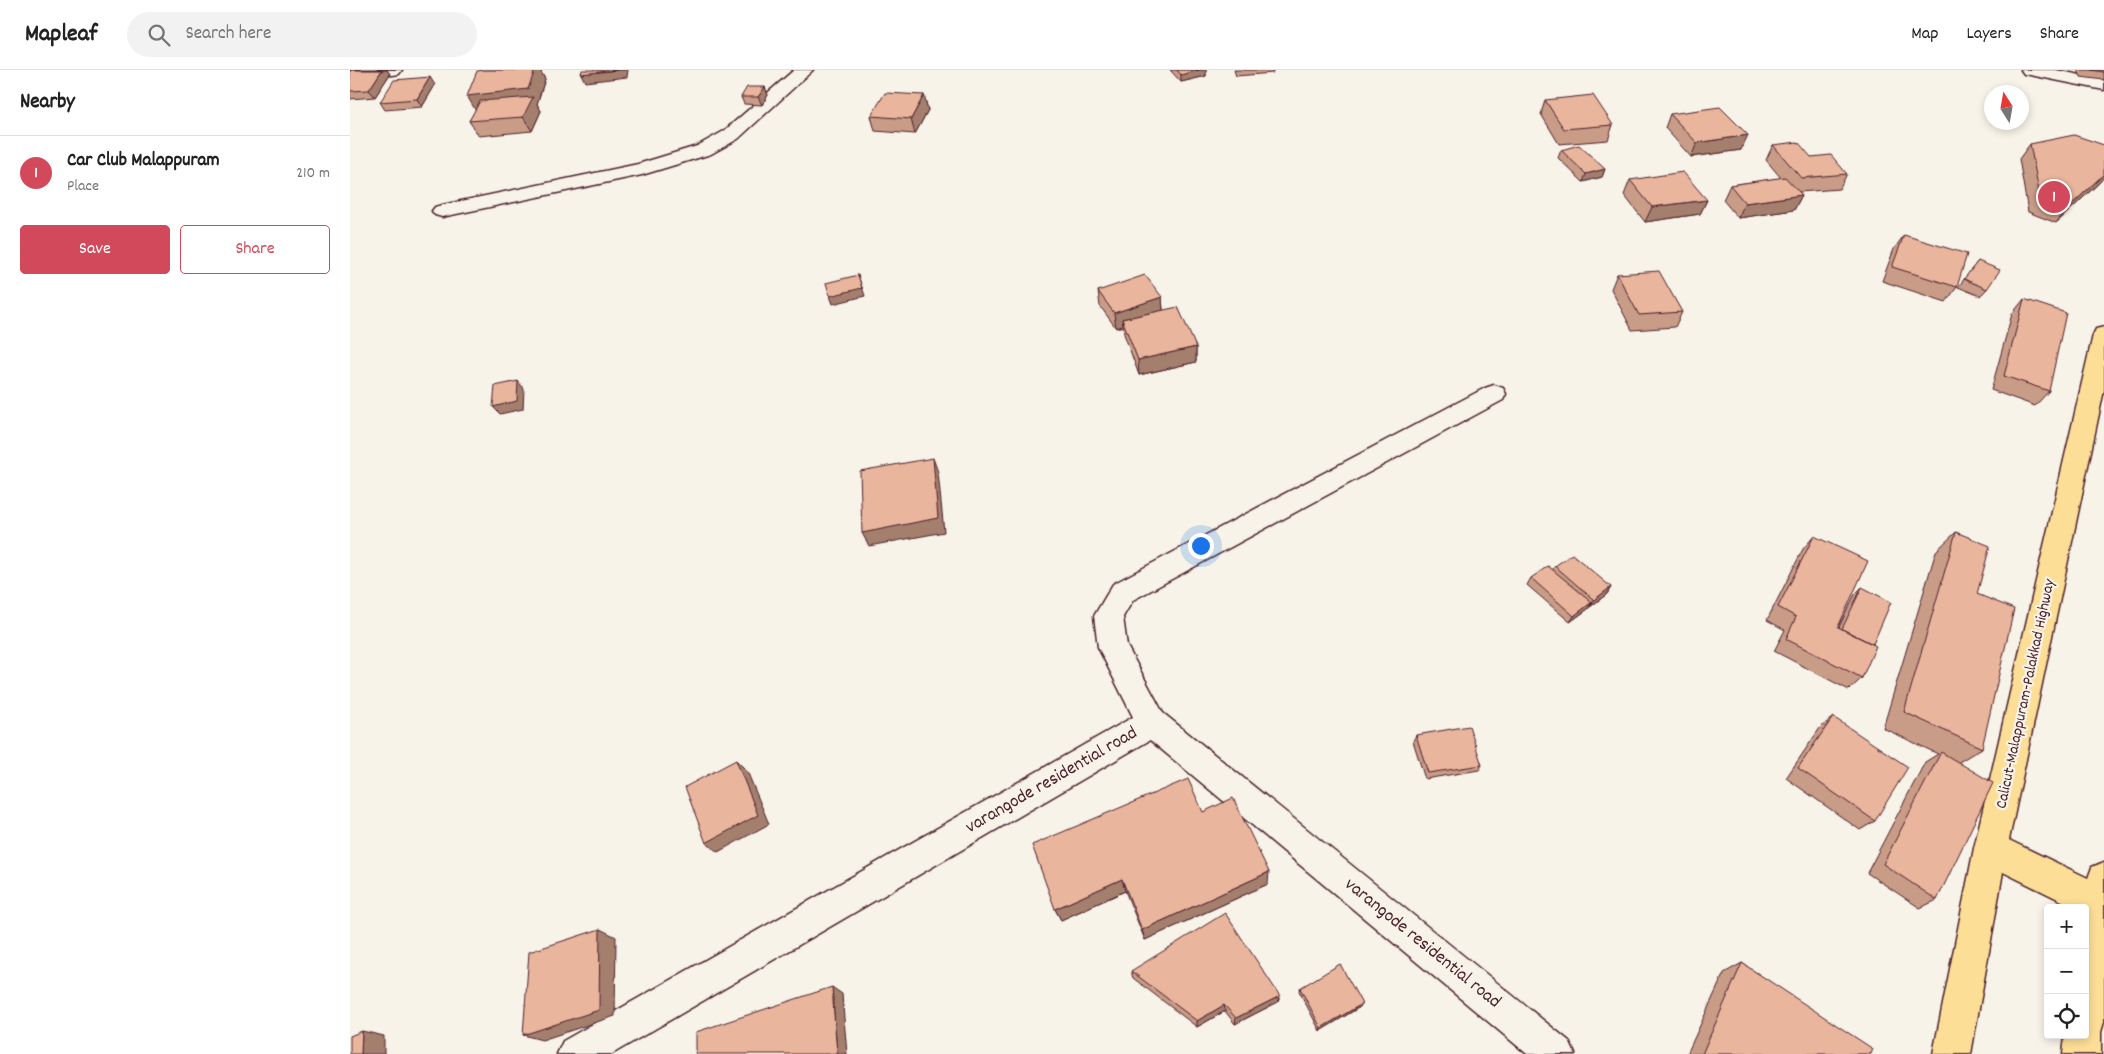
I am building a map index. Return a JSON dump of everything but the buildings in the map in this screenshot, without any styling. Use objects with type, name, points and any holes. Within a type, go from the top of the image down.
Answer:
[{"type":"highway","name":"Calicut-Malappuram-Palakkad Highway","points":[[1952,1054],[1991,848],[2104,335]]},
{"type":"highway","points":[[1991,848],[2103,890],[2089,997]]},
{"type":"highway","points":[[2082,1054],[2084,1039]]},
{"type":"street","points":[[350,74],[393,70]]},
{"type":"street","points":[[442,210],[642,169],[704,150],[731,135],[804,70]]},
{"type":"street","points":[[2030,70],[2104,85]]},
{"type":"street","points":[[1152,723],[1113,648],[1108,616],[1123,592],[1494,394]]},
{"type":"street","name":"varangode residential road","points":[[576,1054],[1152,723],[1556,1054]]},
{"type":"place","name":"Car Club Malappuram","points":[[2054,197]]}]
